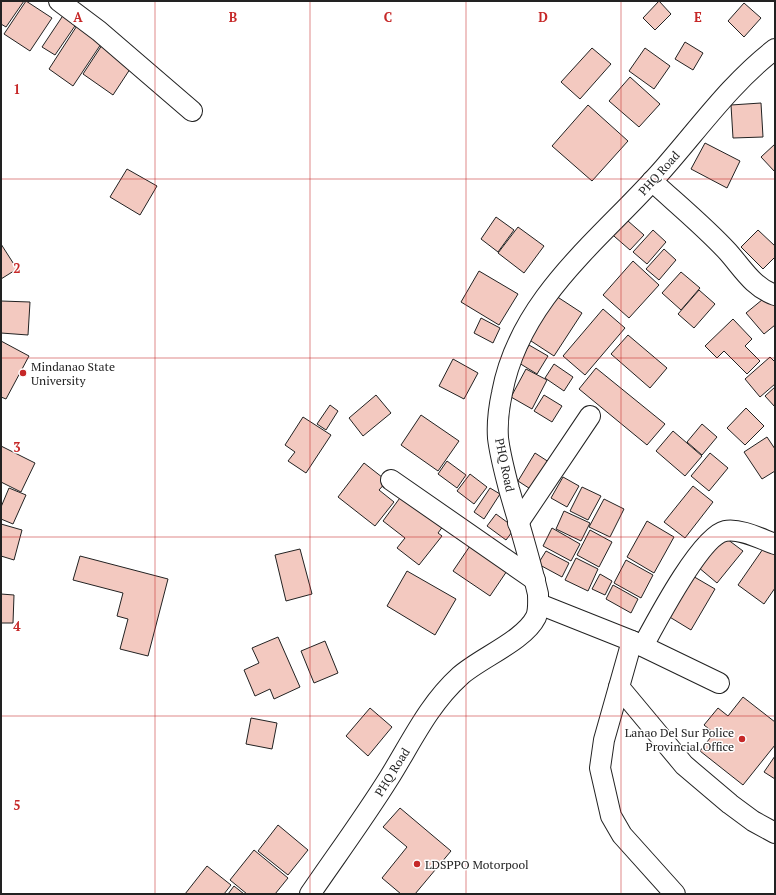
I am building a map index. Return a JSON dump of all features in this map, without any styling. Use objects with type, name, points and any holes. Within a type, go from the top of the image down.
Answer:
[{"type":"street","points":[[60,1],[99,31],[192,111]]},
{"type":"street","name":"PHQ Road","points":[[310,894],[389,778],[427,714],[443,693],[460,676],[520,636],[530,626],[536,616],[539,604],[535,580],[518,523],[498,438],[500,405],[506,372],[520,338],[550,288],[586,248],[652,181],[741,78],[775,48]]},
{"type":"street","points":[[652,181],[728,252],[758,286],[775,295]]},
{"type":"street","points":[[518,523],[590,416]]},
{"type":"street","points":[[391,480],[535,580]]},
{"type":"street","points":[[675,894],[622,835],[611,816],[603,788],[600,768],[603,747],[619,687],[638,643],[715,535],[733,530],[775,544]]},
{"type":"street","points":[[539,604],[638,643],[719,683]]},
{"type":"street","points":[[619,687],[684,765],[730,804],[753,821],[775,833]]},
{"type":"building","points":[[1,1],[24,1],[6,27],[1,24]]},
{"type":"building","points":[[26,1],[52,18],[30,51],[4,34]]},
{"type":"building","points":[[659,1],[671,14],[655,30],[643,18]]},
{"type":"building","points":[[744,3],[761,18],[744,37],[728,21]]},
{"type":"building","points":[[66,11],[79,20],[55,55],[42,47]]},
{"type":"building","points":[[80,21],[105,38],[73,86],[49,69]]},
{"type":"building","points":[[104,42],[134,63],[113,95],[83,74]]},
{"type":"building","points":[[685,42],[703,53],[693,70],[675,59]]},
{"type":"building","points":[[592,48],[611,64],[580,99],[561,82]]},
{"type":"building","points":[[645,48],[670,66],[654,89],[629,71]]},
{"type":"building","points":[[630,77],[660,104],[639,127],[609,101]]},
{"type":"building","points":[[761,103],[763,137],[733,138],[731,105]]},
{"type":"building","points":[[588,105],[628,141],[592,181],[552,146]]},
{"type":"building","points":[[705,143],[740,161],[727,188],[691,169]]},
{"type":"building","points":[[775,144],[775,172],[761,157]]},
{"type":"building","points":[[127,169],[157,186],[140,215],[110,197]]},
{"type":"building","points":[[620,214],[644,235],[630,250],[607,230]]},
{"type":"building","points":[[496,217],[514,230],[498,252],[481,239]]},
{"type":"building","points":[[518,227],[544,246],[524,273],[498,253]]},
{"type":"building","points":[[653,230],[666,242],[647,264],[633,252]]},
{"type":"building","points":[[758,230],[775,246],[775,257],[763,269],[741,247]]},
{"type":"building","points":[[1,244],[17,269],[1,279]]},
{"type":"building","points":[[664,249],[676,260],[659,280],[646,269]]},
{"type":"building","points":[[633,261],[659,285],[629,318],[603,295]]},
{"type":"building","points":[[479,271],[518,294],[499,325],[461,302]]},
{"type":"building","points":[[681,272],[700,288],[681,310],[662,293]]},
{"type":"building","points":[[699,290],[715,304],[694,328],[678,314]]},
{"type":"building","points":[[768,295],[775,303],[775,325],[764,334],[746,313]]},
{"type":"building","points":[[556,296],[582,313],[554,356],[528,339]]},
{"type":"building","points":[[1,301],[30,302],[28,335],[1,333]]},
{"type":"building","points":[[603,309],[625,328],[585,375],[563,356]]},
{"type":"building","points":[[481,318],[500,328],[493,343],[474,333]]},
{"type":"building","points":[[733,319],[752,339],[745,346],[760,361],[747,374],[724,351],[717,358],[705,346]]},
{"type":"building","points":[[628,335],[667,368],[650,388],[611,354]]},
{"type":"building","points":[[1,341],[29,356],[6,399],[1,397]]},
{"type":"building","points":[[529,345],[548,356],[537,374],[519,363]]},
{"type":"building","points":[[770,357],[775,362],[775,384],[760,397],[745,379]]},
{"type":"building","points":[[453,359],[478,373],[464,399],[439,386]]},
{"type":"building","points":[[554,364],[573,377],[564,391],[545,378]]},
{"type":"building","points":[[596,368],[665,424],[647,445],[579,389]]},
{"type":"building","points":[[526,369],[547,380],[532,409],[511,397]]},
{"type":"building","points":[[775,387],[775,407],[765,396]]},
{"type":"building","points":[[376,395],[391,413],[363,436],[349,418]]},
{"type":"building","points":[[544,395],[562,406],[552,422],[534,411]]},
{"type":"building","points":[[330,405],[338,411],[326,430],[317,424]]},
{"type":"building","points":[[746,408],[764,426],[745,445],[727,428]]},
{"type":"building","points":[[421,415],[459,441],[438,471],[401,445]]},
{"type":"building","points":[[303,417],[331,435],[306,473],[288,461],[295,452],[285,445]]},
{"type":"building","points":[[702,424],[717,437],[702,455],[687,442]]},
{"type":"building","points":[[673,431],[702,456],[685,476],[656,451]]},
{"type":"building","points":[[767,437],[775,449],[775,471],[762,479],[744,452]]},
{"type":"building","points":[[1,446],[35,463],[21,492],[1,482]]},
{"type":"building","points":[[535,453],[552,464],[535,492],[518,481]]},
{"type":"building","points":[[710,453],[728,468],[709,491],[691,476]]},
{"type":"building","points":[[447,461],[466,475],[457,488],[438,474]]},
{"type":"building","points":[[364,463],[387,481],[379,490],[394,502],[375,526],[338,497]]},
{"type":"building","points":[[470,474],[487,487],[474,504],[457,491]]},
{"type":"building","points":[[563,477],[579,486],[567,507],[551,498]]},
{"type":"building","points":[[693,486],[713,502],[685,538],[664,522]]},
{"type":"building","points":[[582,487],[601,496],[588,520],[570,511]]},
{"type":"building","points":[[9,488],[26,495],[13,524],[1,519],[1,507]]},
{"type":"building","points":[[490,488],[500,494],[484,519],[474,512]]},
{"type":"building","points":[[405,491],[446,522],[438,533],[442,536],[419,565],[397,548],[405,538],[383,521]]},
{"type":"building","points":[[604,499],[624,509],[610,537],[589,527]]},
{"type":"building","points":[[564,511],[590,523],[581,541],[556,529]]},
{"type":"building","points":[[496,514],[515,528],[506,540],[487,526]]},
{"type":"building","points":[[647,521],[674,537],[654,573],[627,557]]},
{"type":"building","points":[[1,524],[22,530],[14,560],[1,556]]},
{"type":"building","points":[[552,528],[580,544],[571,561],[543,546]]},
{"type":"building","points":[[590,530],[612,542],[599,567],[577,555]]},
{"type":"building","points":[[723,536],[743,551],[717,583],[698,567]]},
{"type":"building","points":[[474,540],[511,565],[490,596],[453,571]]},
{"type":"building","points":[[765,546],[775,553],[775,588],[764,604],[738,585]]},
{"type":"building","points":[[300,549],[312,594],[286,601],[275,555]]},
{"type":"building","points":[[546,551],[569,563],[562,577],[538,564]]},
{"type":"building","points":[[80,556],[168,579],[148,656],[120,649],[128,619],[117,616],[123,593],[73,580]]},
{"type":"building","points":[[576,558],[598,569],[588,591],[565,580]]},
{"type":"building","points":[[626,560],[653,575],[641,598],[614,583]]},
{"type":"building","points":[[407,571],[456,599],[435,635],[387,606]]},
{"type":"building","points":[[600,574],[612,581],[605,595],[592,589]]},
{"type":"building","points":[[691,575],[715,589],[691,630],[668,616]]},
{"type":"building","points":[[613,585],[638,599],[631,613],[606,599]]},
{"type":"building","points":[[1,594],[14,595],[13,623],[1,623]]},
{"type":"building","points":[[278,637],[300,687],[274,699],[270,689],[255,696],[244,670],[259,663],[252,648]]},
{"type":"building","points":[[325,641],[338,673],[314,683],[301,651]]},
{"type":"building","name":"Lanao Del Sur Police Provincial Office","points":[[743,697],[775,722],[775,745],[743,785],[700,751],[714,733],[704,725],[718,708],[728,716]]},
{"type":"building","points":[[370,708],[392,727],[368,756],[346,736]]},
{"type":"building","points":[[251,718],[277,723],[272,749],[246,744]]},
{"type":"building","points":[[775,756],[775,779],[764,772]]},
{"type":"building","name":"LDSPPO Motorpool","points":[[400,808],[451,851],[415,894],[401,894],[382,878],[407,847],[383,827]]},
{"type":"building","points":[[278,825],[308,850],[288,875],[258,851]]},
{"type":"building","points":[[254,850],[288,878],[275,894],[247,894],[230,880]]},
{"type":"building","points":[[207,866],[231,885],[224,894],[185,894]]},
{"type":"building","points":[[234,886],[244,894],[228,894]]},
{"type":"place","name":"Mindanao State University","points":[[23,373]]},
{"type":"place","name":"Lanao Del Sur Police Provincial Office","points":[[742,739]]},
{"type":"place","name":"LDSPPO Motorpool","points":[[417,864]]}]
